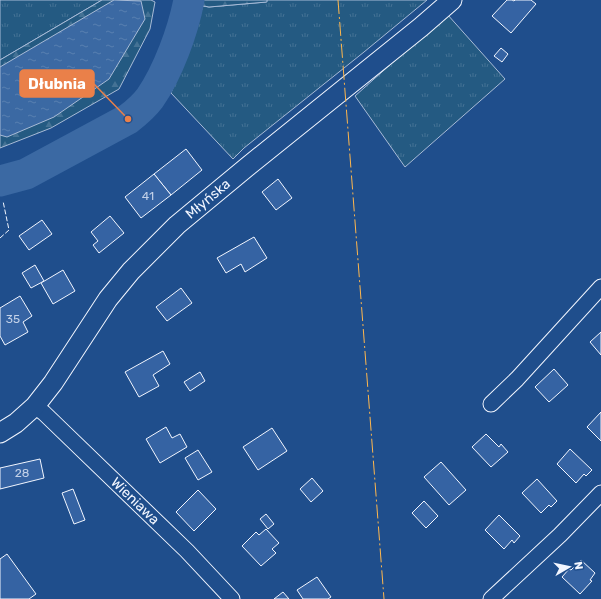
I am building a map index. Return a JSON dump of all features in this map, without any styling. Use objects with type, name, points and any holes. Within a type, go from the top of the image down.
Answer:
[{"type":"street","name":"Młyńska","points":[[0,433],[16,423],[35,406],[53,383],[108,300],[131,271],[177,225],[246,167],[421,28],[452,0]]},
{"type":"street","points":[[491,404],[517,379],[601,287]]},
{"type":"street","name":"Wieniawa","points":[[35,406],[181,546],[232,599]]},
{"type":"street","points":[[491,599],[560,535],[601,493]]},
{"type":"green space","points":[[0,0],[102,0],[0,60]]},
{"type":"green space","points":[[102,0],[151,0],[155,2],[150,29],[119,89],[51,128],[0,148],[0,60]]},
{"type":"green space","points":[[267,0],[427,0],[244,148],[233,159],[171,93],[203,6],[209,7],[266,2]]},
{"type":"green space","points":[[267,0],[267,2],[209,7],[177,1]]},
{"type":"green space","points":[[447,14],[505,79],[405,167],[355,96]]},
{"type":"water","points":[[114,0],[141,1],[145,19],[109,79],[54,117],[7,137],[0,135],[0,67]]},
{"type":"building","points":[[507,0],[531,0],[536,4],[511,33],[492,16]]},
{"type":"building","points":[[501,48],[508,54],[502,62],[494,56]]},
{"type":"building","points":[[186,149],[202,170],[171,195],[154,174]]},
{"type":"building","points":[[154,174],[171,195],[141,218],[125,197]]},
{"type":"building","points":[[278,179],[292,198],[276,210],[262,192]]},
{"type":"building","points":[[110,216],[124,233],[99,253],[93,245],[98,241],[91,232]]},
{"type":"building","points":[[42,220],[52,234],[29,250],[19,236]]},
{"type":"building","points":[[254,237],[267,258],[245,272],[241,264],[226,273],[217,258]]},
{"type":"building","points":[[35,265],[44,281],[31,288],[22,273]]},
{"type":"building","points":[[63,270],[75,291],[53,304],[41,283]]},
{"type":"building","points":[[181,288],[192,303],[167,321],[156,307]]},
{"type":"building","points":[[20,296],[32,316],[23,322],[28,332],[5,345],[0,336],[0,308]]},
{"type":"building","points":[[601,332],[601,355],[590,342]]},
{"type":"building","points":[[163,351],[170,364],[153,375],[159,386],[139,397],[125,372]]},
{"type":"building","points":[[554,369],[568,385],[549,402],[535,387]]},
{"type":"building","points":[[200,372],[205,381],[190,391],[184,382]]},
{"type":"building","points":[[601,412],[601,441],[587,427]]},
{"type":"building","points":[[166,427],[172,438],[180,434],[187,447],[160,463],[146,439]]},
{"type":"building","points":[[272,428],[287,451],[258,470],[243,447]]},
{"type":"building","points":[[486,434],[499,447],[501,444],[508,452],[491,467],[472,447]]},
{"type":"building","points":[[570,449],[592,470],[586,476],[584,474],[576,483],[557,464]]},
{"type":"building","points":[[198,450],[212,472],[198,480],[185,458]]},
{"type":"building","points":[[40,459],[44,478],[0,489],[0,468]]},
{"type":"building","points":[[441,462],[466,490],[449,505],[424,477]]},
{"type":"building","points":[[312,478],[323,491],[311,502],[300,489]]},
{"type":"building","points":[[537,479],[557,501],[551,507],[549,505],[541,513],[522,493]]},
{"type":"building","points":[[73,489],[85,520],[74,524],[62,493]]},
{"type":"building","points":[[198,490],[216,509],[194,531],[176,512]]},
{"type":"building","points":[[424,501],[438,516],[426,528],[412,513]]},
{"type":"building","points":[[266,514],[274,524],[268,529],[260,519]]},
{"type":"building","points":[[499,515],[520,536],[514,543],[512,540],[504,549],[485,530]]},
{"type":"building","points":[[266,529],[279,543],[272,549],[276,553],[261,566],[242,546],[256,532],[259,535]]},
{"type":"building","points":[[7,554],[36,594],[29,599],[0,599],[0,559]]},
{"type":"building","points":[[581,560],[595,573],[590,580],[592,581],[580,594],[562,577],[569,569],[571,570]]},
{"type":"building","points":[[317,577],[331,597],[328,599],[303,599],[297,590]]},
{"type":"building","points":[[283,592],[289,599],[274,599]]},
{"type":"waterway","points":[[0,181],[26,174],[128,119],[140,109],[157,88],[169,64],[179,38],[189,0]]},
{"type":"fence","points":[[0,238],[9,230],[3,201]]},
{"type":"power","points":[[338,0],[384,599]]},
{"type":"place","name":"Dłubnia","points":[[128,119]]}]
